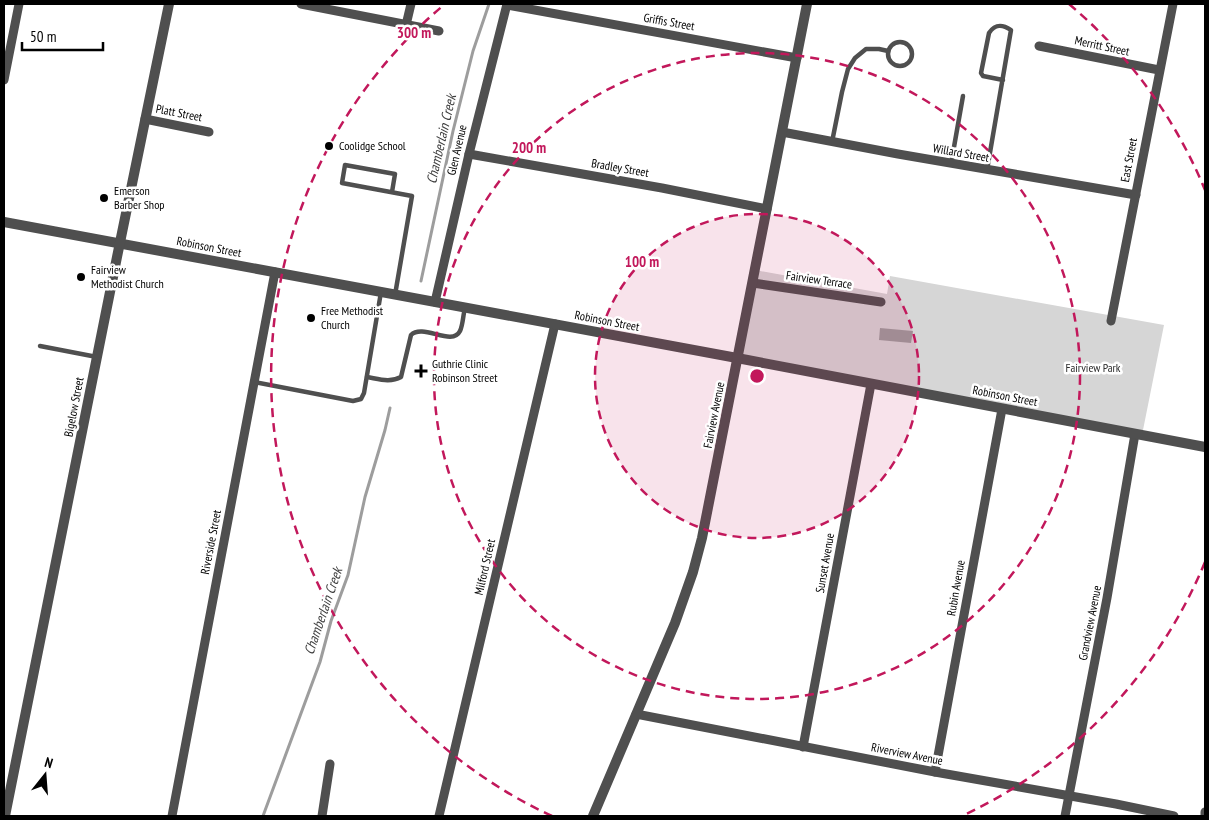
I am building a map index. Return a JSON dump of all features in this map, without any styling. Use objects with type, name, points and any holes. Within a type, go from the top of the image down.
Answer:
[{"type":"street","points":[[4,80],[19,4]]},
{"type":"street","name":"Bigelow Street","points":[[5,816],[168,4]]},
{"type":"street","points":[[301,4],[439,31]]},
{"type":"street","points":[[406,25],[411,4]]},
{"type":"street","name":"Griffis Street","points":[[507,4],[796,58]]},
{"type":"street","name":"Glen Avenue","points":[[435,302],[469,154],[507,4]]},
{"type":"street","name":"Fairview Avenue","points":[[593,816],[675,623],[693,572],[702,538],[807,4]]},
{"type":"street","name":"East Street","points":[[1111,322],[1173,4]]},
{"type":"street","name":"Merritt Street","points":[[1039,46],[1160,70]]},
{"type":"street","name":"Platt Street","points":[[145,119],[209,132]]},
{"type":"street","name":"Willard Street","points":[[782,132],[951,164],[1136,195]]},
{"type":"street","name":"Bradley Street","points":[[469,154],[662,188],[767,209]]},
{"type":"street","name":"Robinson Street","points":[[4,222],[1205,447]]},
{"type":"street","name":"Riverside Street","points":[[172,816],[274,272]]},
{"type":"street","name":"Fairview Terrace","points":[[753,283],[881,302]]},
{"type":"street","name":"Milford Street","points":[[439,816],[555,324]]},
{"type":"street","name":"Sunset Avenue","points":[[804,747],[871,384]]},
{"type":"street","name":"Rubin Avenue","points":[[935,772],[1002,409]]},
{"type":"street","name":"Grandview Avenue","points":[[1065,816],[1108,598],[1135,434]]},
{"type":"street","name":"Riverview Avenue","points":[[636,714],[1174,816]]},
{"type":"street","points":[[322,816],[330,764]]},
{"type":"street","points":[[1204,816],[1205,812]]},
{"type":"lane","points":[[987,170],[1003,80],[1011,30],[999,25],[989,33],[981,73],[983,76],[1003,80]]},
{"type":"lane","points":[[900,42],[908,45],[912,52],[912,57],[908,64],[901,67],[897,66],[888,59],[888,51],[892,44],[900,42]]},
{"type":"lane","points":[[832,142],[848,69],[855,58],[866,50],[879,49],[888,51]]},
{"type":"lane","points":[[951,164],[963,96]]},
{"type":"lane","points":[[392,192],[395,174],[345,165],[342,184],[412,196],[396,295]]},
{"type":"lane","points":[[254,382],[353,401],[361,399],[367,377],[381,292]]},
{"type":"lane","points":[[367,377],[388,381],[401,377],[411,335],[421,331],[448,337],[458,334],[461,330],[464,308]]},
{"type":"lane","points":[[40,346],[97,357]]},
{"type":"green space","name":"Fairview Park","points":[[755,270],[887,294],[890,276],[1164,325],[1142,435],[738,358]]},
{"type":"shaded area","points":[[880,328],[913,331],[911,343],[879,340]]},
{"type":"waterway","name":"Chamberlain Creek","points":[[421,281],[453,131],[473,51],[489,4]]},
{"type":"waterway","name":"Chamberlain Creek","points":[[263,816],[320,662],[331,621],[348,575],[365,497],[390,408]]},
{"type":"place","name":"Coolidge School","points":[[329,146]]},
{"type":"place","name":"Emerson Barber Shop","points":[[104,198]]},
{"type":"place","name":"Fairview Methodist Church","points":[[81,277]]},
{"type":"place","name":"Free Methodist Church","points":[[311,318]]},
{"type":"place","name":"Guthrie Clinic Robinson Street","points":[[421,371]]}]
